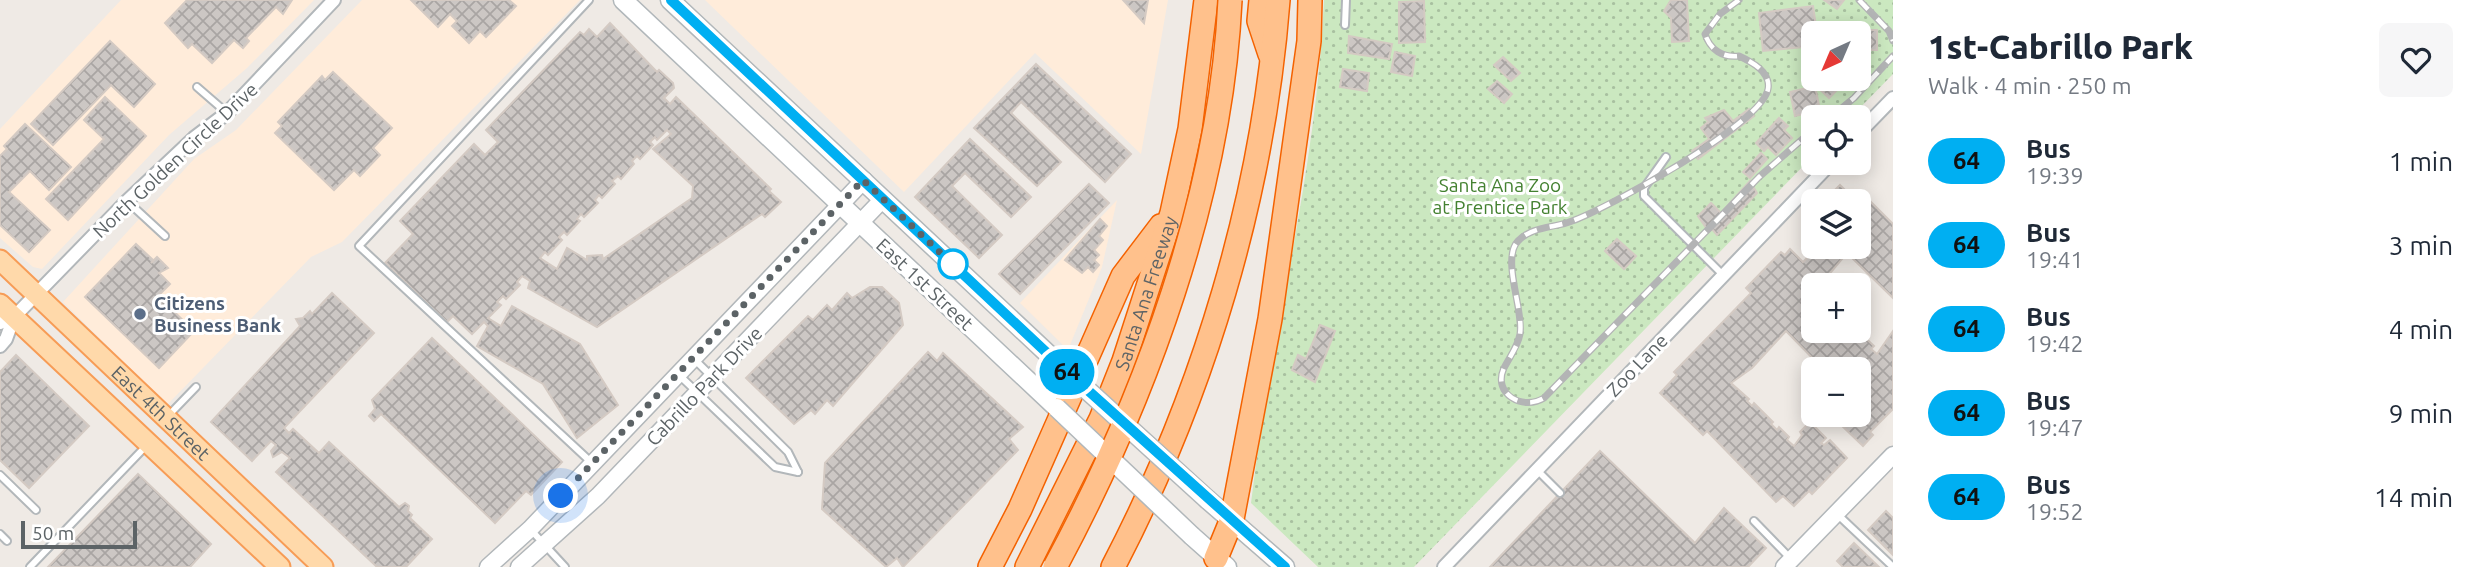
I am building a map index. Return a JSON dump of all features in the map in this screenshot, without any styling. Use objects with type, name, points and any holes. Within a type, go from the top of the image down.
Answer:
[{"type":"highway","name":"Santa Ana Freeway","points":[[1027,567],[1101,419],[1124,361],[1172,213],[1197,84],[1206,0]]},
{"type":"highway","points":[[1055,567],[1084,514],[1133,403],[1175,290],[1212,145],[1230,0]]},
{"type":"highway","points":[[1070,567],[1147,409],[1185,294],[1225,147],[1244,0]]},
{"type":"highway","points":[[1261,0],[1259,21],[1272,60]]},
{"type":"highway","points":[[1113,567],[1171,446],[1213,326],[1255,164],[1272,60],[1278,0]]},
{"type":"highway","points":[[1222,563],[1270,319],[1309,41],[1310,0]]},
{"type":"highway","points":[[990,567],[1020,509],[1123,276],[1172,213]]},
{"type":"main road","name":"East 1st Street","points":[[623,0],[1222,563]]},
{"type":"main road","name":"East 1st Street","points":[[670,0],[1063,368],[1285,567]]},
{"type":"main road","name":"East 4th Street","points":[[0,260],[323,567]]},
{"type":"main road","name":"East 4th Street","points":[[5,315],[148,444],[277,566]]},
{"type":"street","name":"North Golden Circle Drive","points":[[0,346],[6,339],[5,315],[36,295],[127,201],[194,138],[227,113],[334,0]]},
{"type":"street","points":[[1871,121],[1893,98]]},
{"type":"street","name":"Zoo Lane","points":[[1444,567],[1819,175]]},
{"type":"street","name":"Cabrillo Park Drive","points":[[488,567],[530,529],[863,180]]},
{"type":"street","name":"Cabrillo Park Drive","points":[[519,567],[546,545],[713,378],[883,199]]},
{"type":"street","points":[[1788,563],[1893,454]]},
{"type":"lane","points":[[589,0],[359,246],[593,463]]},
{"type":"lane","points":[[1345,25],[1346,0]]},
{"type":"lane","points":[[197,87],[227,113]]},
{"type":"lane","points":[[1666,157],[1644,188],[1644,196],[1723,275]]},
{"type":"lane","points":[[127,201],[165,236]]},
{"type":"lane","points":[[678,374],[775,467],[798,472],[788,452],[693,358]]},
{"type":"lane","points":[[166,418],[196,387]]},
{"type":"lane","points":[[30,567],[148,444]]},
{"type":"lane","points":[[1536,470],[1560,493]]},
{"type":"lane","points":[[0,475],[36,510]]},
{"type":"lane","points":[[1836,513],[1893,567]]},
{"type":"lane","points":[[1754,521],[1788,563]]},
{"type":"lane","points":[[530,529],[565,567]]},
{"type":"lane","points":[[0,534],[7,541]]},
{"type":"shaded area","points":[[121,0],[314,0],[247,68],[169,135],[42,269],[33,267],[0,238],[0,129]]},
{"type":"shaded area","points":[[362,0],[580,0],[342,242],[311,257],[167,405],[63,302],[194,159],[236,130]]},
{"type":"shaded area","points":[[705,0],[1168,0],[1141,154],[1035,53],[904,192]]},
{"type":"shaded area","points":[[1117,200],[1102,267],[1068,350],[1020,303]]},
{"type":"green space","name":"Santa Ana Zoo at Prentice Park","points":[[1324,0],[1893,0],[1893,74],[1863,105],[1801,105],[1801,168],[1414,567],[1318,567],[1251,503],[1312,127]]},
{"type":"building","points":[[187,0],[292,0],[283,14],[276,7],[246,38],[249,41],[243,48],[234,40],[212,63],[192,44],[188,48],[165,23]]},
{"type":"building","points":[[411,0],[509,0],[516,6],[486,37],[480,31],[469,43],[452,26],[457,21],[450,14],[438,27]]},
{"type":"building","points":[[1123,0],[1148,0],[1144,23]]},
{"type":"building","points":[[1671,0],[1687,0],[1689,41],[1672,42],[1671,18],[1664,11]]},
{"type":"building","points":[[1824,0],[1844,0],[1837,9]]},
{"type":"building","points":[[1424,1],[1425,42],[1399,43],[1399,2]]},
{"type":"building","points":[[1813,6],[1815,21],[1801,21],[1801,47],[1763,51],[1759,13]]},
{"type":"building","points":[[610,23],[657,72],[659,70],[673,83],[674,88],[664,98],[670,104],[676,97],[771,189],[769,191],[781,202],[765,217],[762,214],[597,327],[528,288],[530,281],[522,276],[517,282],[520,285],[506,299],[503,296],[497,302],[501,305],[488,318],[501,326],[512,306],[580,344],[618,405],[577,438],[543,384],[477,346],[488,326],[484,322],[472,334],[453,316],[447,322],[385,263],[413,234],[400,221],[474,144],[485,155],[498,142],[486,130],[580,32],[584,35],[589,29],[597,37]],"holes":[[[667,130],[671,134],[653,149],[693,186],[692,198],[603,259],[602,255],[587,256],[587,260],[567,248],[557,269],[540,258],[545,252],[548,255],[562,240],[559,237],[564,232],[567,235],[580,221],[577,219],[581,214],[584,217],[598,203],[595,200],[599,195],[602,198],[615,184],[612,181],[618,176],[621,179],[634,164],[632,161],[637,156],[640,159],[653,145],[650,142],[655,137],[657,140]]]},
{"type":"building","points":[[1871,30],[1877,30],[1877,50],[1871,50]]},
{"type":"building","points":[[1349,36],[1392,44],[1389,59],[1348,53]]},
{"type":"building","points":[[110,41],[155,84],[134,107],[111,85],[53,145],[31,124]]},
{"type":"building","points":[[1395,52],[1415,56],[1412,76],[1391,72]]},
{"type":"building","points":[[1503,57],[1520,73],[1511,81],[1494,65]]},
{"type":"building","points":[[1036,64],[1131,154],[1105,182],[1021,102],[1011,113],[1061,162],[1037,186],[974,128]]},
{"type":"building","points":[[1343,69],[1369,73],[1367,91],[1340,87]]},
{"type":"building","points":[[333,72],[392,128],[373,148],[380,155],[360,176],[354,170],[334,190],[275,133],[282,126],[278,122],[322,76],[325,80]]},
{"type":"building","points":[[1497,81],[1512,94],[1504,103],[1488,89]]},
{"type":"building","points":[[1801,89],[1816,91],[1819,105],[1801,105],[1801,115],[1795,116],[1790,92]]},
{"type":"building","points":[[1822,91],[1836,91],[1829,98]]},
{"type":"building","points":[[105,97],[146,136],[68,220],[46,199],[104,139],[84,120]]},
{"type":"building","points":[[1749,109],[1754,116],[1698,159],[1692,151],[1709,139],[1701,128],[1708,122],[1705,118],[1724,110],[1733,121]]},
{"type":"building","points":[[1779,118],[1788,126],[1784,130],[1792,138],[1776,155],[1768,147],[1764,151],[1756,143]]},
{"type":"building","points":[[25,124],[71,167],[49,190],[30,171],[9,192],[50,230],[29,252],[0,225],[0,156],[7,149],[4,146]]},
{"type":"building","points":[[970,139],[1031,197],[1011,217],[965,173],[952,186],[1002,235],[979,258],[915,197]]},
{"type":"building","points":[[1761,153],[1767,159],[1750,178],[1743,172]]},
{"type":"building","points":[[1750,181],[1757,193],[1717,235],[1712,229],[1709,232],[1698,216],[1711,203],[1721,213]]},
{"type":"building","points":[[1089,184],[1109,203],[1020,294],[999,274]]},
{"type":"building","points":[[1871,202],[1893,224],[1893,298],[1871,276],[1871,273],[1867,273],[1853,259],[1871,259]]},
{"type":"building","points":[[1100,219],[1107,226],[1099,236],[1103,240],[1094,250],[1099,255],[1094,260],[1099,265],[1093,272],[1088,267],[1082,273],[1065,260]]},
{"type":"building","points":[[1617,239],[1636,256],[1624,269],[1605,251]]},
{"type":"building","name":"Citizens Business Bank","points":[[136,244],[153,260],[151,263],[157,257],[168,268],[159,273],[170,284],[158,296],[194,331],[159,368],[85,297]]},
{"type":"building","points":[[1790,249],[1803,262],[1806,259],[1842,259],[1830,273],[1801,273],[1801,343],[1871,343],[1874,346],[1871,349],[1877,354],[1893,331],[1893,409],[1870,432],[1873,435],[1863,446],[1843,427],[1871,427],[1871,357],[1811,357],[1786,331],[1752,368],[1731,383],[1749,399],[1747,401],[1752,406],[1754,403],[1773,422],[1771,424],[1777,430],[1779,427],[1789,437],[1787,440],[1794,446],[1805,427],[1815,427],[1826,438],[1821,443],[1824,445],[1830,440],[1847,458],[1812,494],[1809,491],[1794,506],[1783,496],[1776,502],[1707,431],[1703,435],[1660,393],[1677,375],[1674,372],[1751,293],[1746,288],[1781,252],[1785,255]]},
{"type":"building","points":[[870,287],[882,287],[899,303],[903,325],[833,406],[827,400],[815,414],[811,410],[794,424],[746,378],[808,316],[813,320],[827,305],[832,310],[847,293],[852,298]]},
{"type":"building","points":[[332,293],[374,333],[284,428],[289,433],[293,429],[319,453],[329,442],[399,507],[405,503],[409,506],[408,511],[412,515],[410,518],[432,539],[406,567],[377,567],[276,472],[290,458],[282,452],[273,457],[271,451],[276,445],[271,441],[252,461],[211,422],[300,326],[296,319],[303,318],[310,311],[312,314]]},
{"type":"building","points":[[1320,325],[1335,331],[1315,382],[1292,370],[1298,355],[1306,359]]},
{"type":"building","points":[[432,338],[562,462],[531,495],[526,491],[495,523],[381,414],[374,421],[369,416],[375,409],[372,400]]},
{"type":"building","points":[[928,352],[937,361],[943,353],[1023,427],[1009,439],[1018,450],[903,567],[897,558],[886,567],[822,509],[825,463]]},
{"type":"building","points":[[16,355],[89,426],[29,488],[0,460],[0,372]]},
{"type":"building","points":[[1600,451],[1695,543],[1724,508],[1766,548],[1748,567],[1490,567]]},
{"type":"building","points":[[138,474],[211,544],[190,567],[48,567]]},
{"type":"building","points":[[1886,511],[1893,518],[1893,555],[1868,530]]},
{"type":"building","points":[[1854,543],[1879,567],[1843,567],[1837,561]]},
{"type":"railway","points":[[1739,0],[1720,14],[1705,34],[1718,52],[1739,56],[1755,65],[1767,78],[1768,89],[1759,104],[1740,123],[1681,163],[1591,213],[1530,233],[1518,241],[1513,249],[1512,272],[1520,334],[1501,377],[1506,392],[1519,401],[1536,402],[1544,398],[1759,177],[1801,140]]},
{"type":"railway","points":[[1859,0],[1889,31],[1893,41]]},
{"type":"railway","points":[[1846,105],[1893,56]]},
{"type":"bus line","name":"64","points":[[671,0],[1063,368],[1285,567]]},
{"type":"place","name":"Citizens Business Bank","points":[[140,314]]},
{"type":"route","points":[[561,496],[863,180],[961,272],[953,264]]}]
